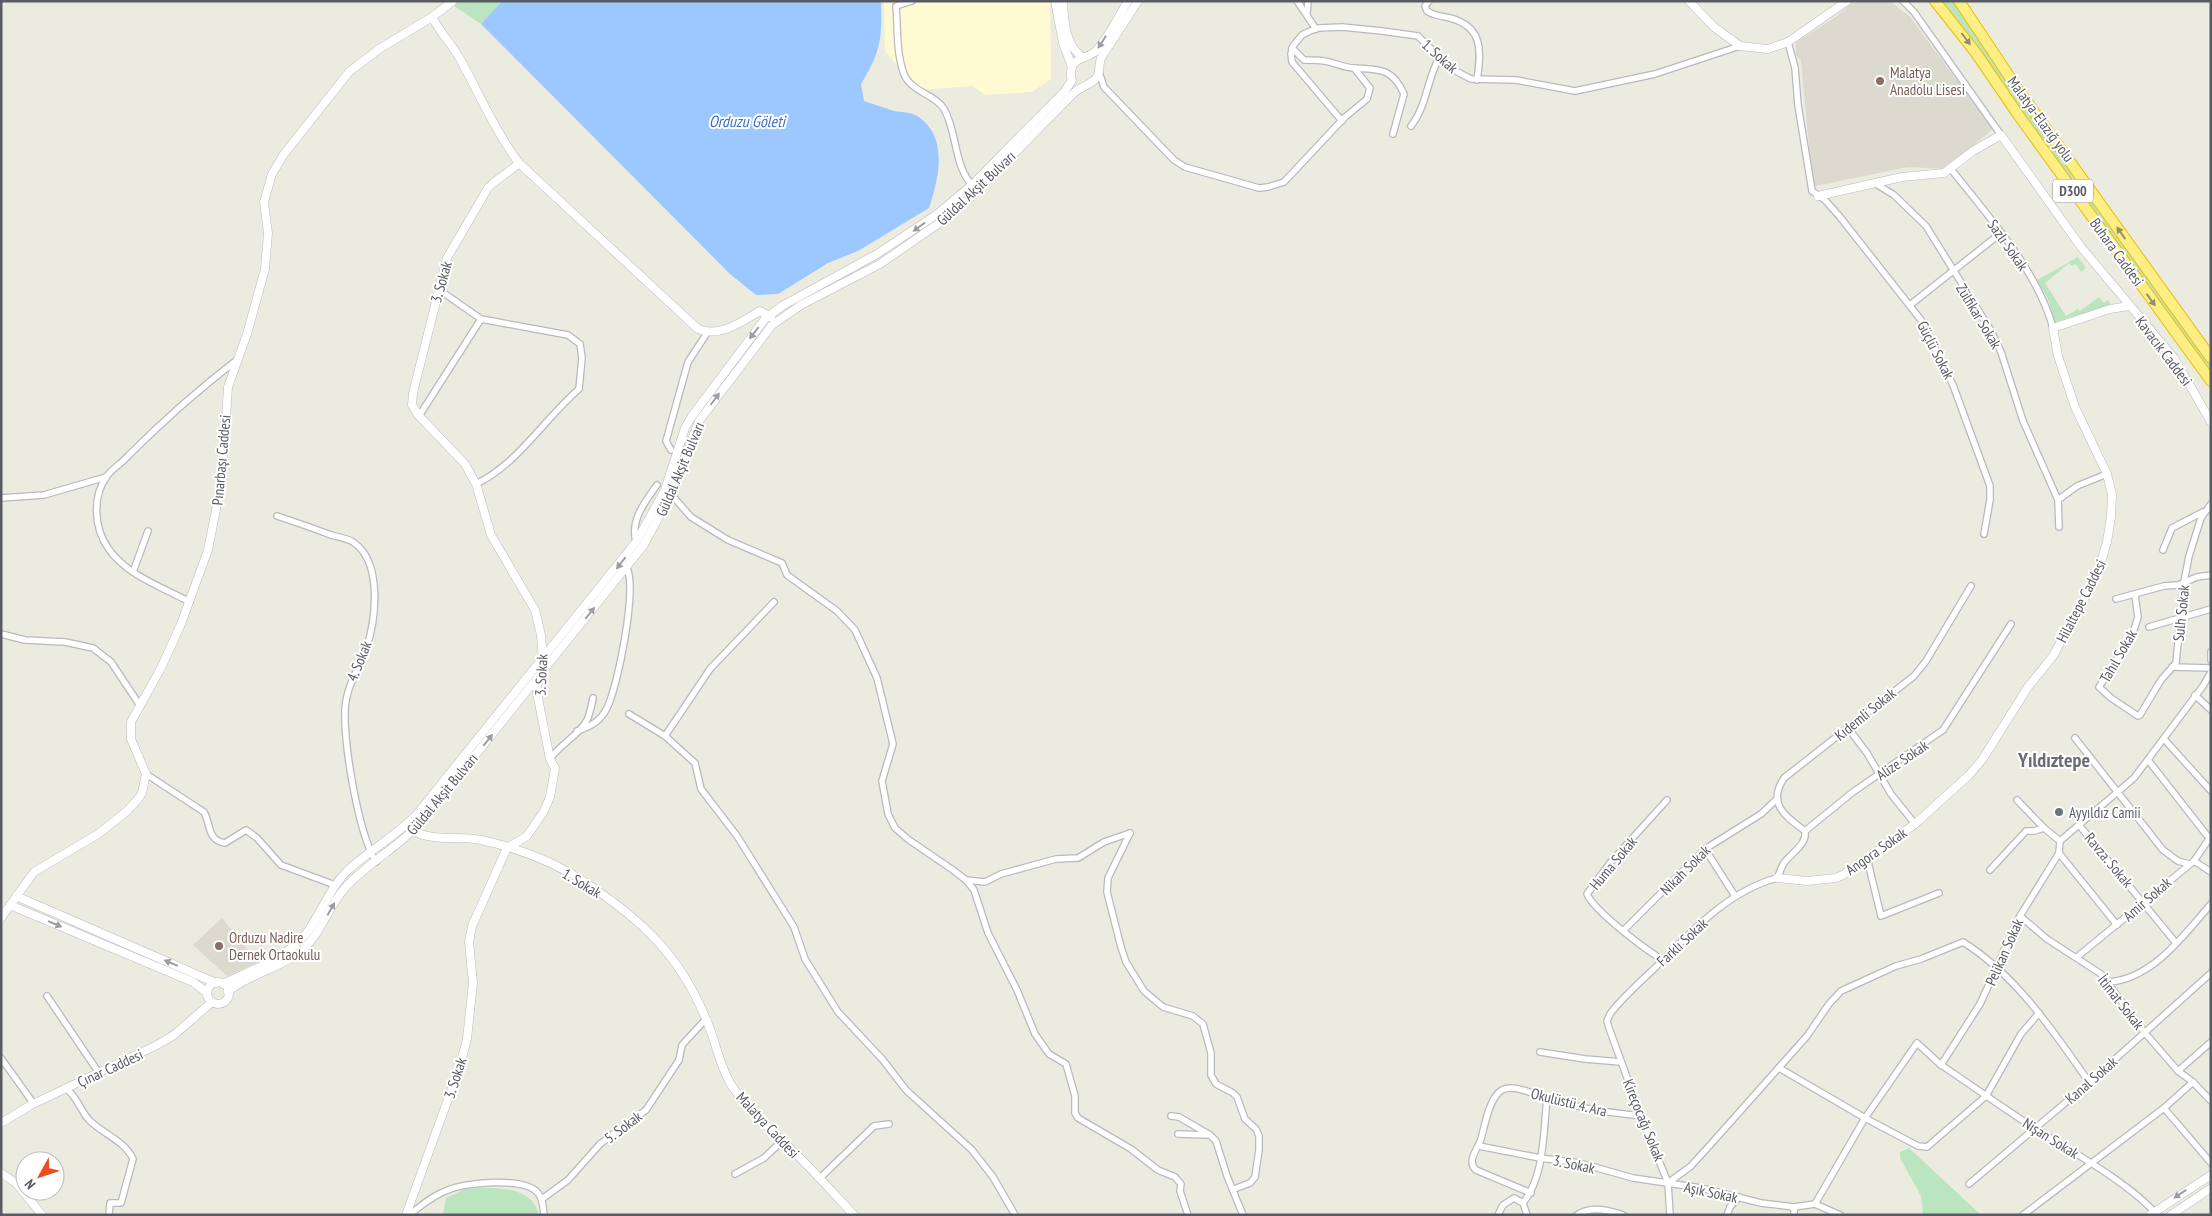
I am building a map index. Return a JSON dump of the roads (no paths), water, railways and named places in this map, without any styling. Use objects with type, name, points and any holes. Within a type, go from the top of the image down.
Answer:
[{"type":"highway","name":"Buhara Caddesi","points":[[1936,1],[1976,53],[2019,116],[2211,381]]},
{"type":"highway","name":"Malatya-Elazığ yolu","points":[[1959,1],[2020,91],[2211,358]]},
{"type":"street","name":"Pınarbaşı Caddesi","points":[[146,774],[130,734],[131,722],[139,704],[161,668],[190,602],[213,528],[222,479],[227,394],[247,334],[265,269],[268,233],[265,196],[269,182],[281,158],[349,72],[379,49],[432,17],[453,1]]},
{"type":"street","points":[[912,1],[896,6],[900,57],[904,76],[910,84],[943,108],[962,169],[975,187]]},
{"type":"street","points":[[1055,1],[1063,43],[1072,67],[1072,80],[1085,85],[1104,87]]},
{"type":"street","points":[[1063,1],[1068,36],[1072,47],[1099,69],[1104,87],[1174,160],[1185,167],[1259,188],[1268,188],[1284,182],[1342,121],[1367,99],[1370,88],[1354,68]]},
{"type":"street","points":[[1072,67],[1097,49],[1128,1]]},
{"type":"street","name":"Güldal Akşit Bulvarı","points":[[370,852],[406,826],[636,542],[668,492],[685,428],[692,416],[769,315],[907,236],[975,187],[1085,85],[1094,80],[1138,1]]},
{"type":"street","points":[[1297,1],[1316,29],[1302,35],[1292,48],[1291,54],[1295,68],[1318,91],[1342,121]]},
{"type":"street","points":[[1307,14],[1308,1]]},
{"type":"street","points":[[1429,1],[1425,6],[1427,11],[1462,23],[1478,38],[1480,48],[1477,80]]},
{"type":"street","points":[[1689,1],[1714,27],[1740,46],[1768,49],[1788,42],[1847,1]]},
{"type":"street","points":[[1788,42],[1795,68],[1811,188],[1818,196],[1902,177],[1944,173],[2001,134],[1914,12],[1903,1]]},
{"type":"street","points":[[432,17],[442,35],[458,56],[518,163],[698,329],[708,333],[731,328],[760,311],[777,321]]},
{"type":"street","name":"1. Sokak","points":[[1316,29],[1342,27],[1411,34],[1424,40],[1439,58],[1464,77],[1477,80],[1516,80],[1575,91],[1655,74],[1740,46]]},
{"type":"street","points":[[1292,48],[1304,60],[1323,61],[1354,68],[1363,67],[1387,72],[1394,77],[1404,94],[1393,134]]},
{"type":"street","points":[[1411,126],[1424,101],[1431,72],[1439,58]]},
{"type":"street","name":"Güldal Akşit Bulvarı","points":[[228,992],[289,960],[307,946],[318,932],[345,888],[414,832],[627,568],[649,537],[699,421],[762,336],[777,321],[801,306],[880,264],[945,219],[1065,91],[1072,80]]},
{"type":"street","name":"Kavacık Caddesi","points":[[2001,134],[2081,247],[2174,358],[2211,422]]},
{"type":"street","name":"3. Sokak","points":[[407,1215],[459,1069],[467,1039],[473,983],[469,942],[472,926],[507,848],[527,836],[544,811],[550,797],[555,768],[550,759],[537,693],[537,679],[544,657],[535,610],[491,535],[476,484],[465,464],[419,416],[412,404],[413,393],[447,258],[485,193],[492,184],[507,175],[518,163]]},
{"type":"street","name":"Sazlı Sokak","points":[[1951,170],[2001,233],[2040,292],[2053,328]]},
{"type":"street","name":"Zülfikar Sokak","points":[[1876,184],[1894,195],[1926,226],[1997,342],[2024,421],[2058,500],[2059,527]]},
{"type":"street","name":"Güçlü Sokak","points":[[1818,196],[1840,217],[1921,320],[1953,385],[1989,482],[1990,500],[1984,534]]},
{"type":"street","points":[[1910,305],[2001,233]]},
{"type":"street","points":[[438,289],[481,318],[568,334],[580,344],[582,358],[579,389],[558,407],[528,443],[489,478],[476,484]]},
{"type":"street","points":[[2053,328],[2110,309],[2129,306]]},
{"type":"street","points":[[419,416],[481,318]]},
{"type":"street","name":"Hilaltepe Caddesi","points":[[1915,824],[1982,760],[2028,687],[2053,656],[2101,567],[2112,517],[2112,495],[2107,474],[2075,407],[2058,356],[2053,328]]},
{"type":"street","points":[[671,450],[666,441],[688,362],[708,333]]},
{"type":"street","points":[[2174,358],[2186,347]]},
{"type":"street","points":[[190,602],[133,572],[115,557],[108,548],[99,528],[96,509],[106,477],[164,419],[237,360]]},
{"type":"street","points":[[2058,500],[2077,486],[2107,474]]},
{"type":"street","points":[[1,498],[44,495],[106,477]]},
{"type":"street","points":[[636,542],[634,526],[641,510],[657,485]]},
{"type":"street","points":[[668,492],[691,517],[728,540],[782,562],[787,575],[837,611],[855,630],[877,678],[893,744],[882,781],[888,814],[895,828],[966,880],[974,890],[988,933],[1040,1044],[1049,1054],[1066,1064],[1075,1096],[1075,1113],[1078,1118],[1131,1149],[1158,1170],[1174,1177],[1180,1184],[1180,1191],[1188,1215]]},
{"type":"street","name":"Sulh Sokak","points":[[2140,715],[2161,680],[2176,663],[2184,582],[2195,535],[2203,512],[2211,504]]},
{"type":"street","points":[[2163,550],[2172,528],[2203,512]]},
{"type":"street","name":"4. Sokak","points":[[278,516],[353,542],[369,560],[374,577],[372,627],[366,650],[348,688],[345,710],[349,761],[370,852],[376,862]]},
{"type":"street","points":[[133,572],[148,531]]},
{"type":"street","points":[[577,731],[594,725],[606,709],[617,681],[628,612],[630,575],[627,568]]},
{"type":"street","points":[[2116,599],[2164,586],[2178,586],[2196,577],[2211,574]]},
{"type":"street","name":"Kıdemli Sokak","points":[[1777,799],[1780,784],[1790,772],[1848,728],[1920,669],[1971,586]]},
{"type":"street","name":"Tahıl Sokak","points":[[2135,594],[2138,616],[2132,636],[2099,687],[2135,716],[2140,715]]},
{"type":"street","points":[[665,736],[710,669],[774,602]]},
{"type":"street","points":[[2149,627],[2211,609]]},
{"type":"street","name":"Alize Sokak","points":[[1778,878],[1784,864],[1806,837],[1804,831],[1853,792],[1943,730],[2010,624]]},
{"type":"street","points":[[1,634],[20,639],[65,642],[94,648],[111,662],[139,704]]},
{"type":"street","points":[[2211,652],[2211,660]]},
{"type":"street","points":[[2172,667],[2211,668]]},
{"type":"street","points":[[2017,800],[2044,828],[2060,841],[2134,778],[2211,672]]},
{"type":"street","points":[[2195,696],[2211,710]]},
{"type":"street","points":[[550,759],[556,749],[577,731],[588,718],[594,698]]},
{"type":"street","points":[[629,714],[665,736],[695,762],[701,789],[737,836],[794,927],[804,959],[838,1012],[883,1060],[906,1090],[972,1150],[992,1177],[1015,1215]]},
{"type":"street","points":[[1848,728],[1867,753],[1891,794],[1915,824]]},
{"type":"street","points":[[2075,738],[2163,850],[2178,861],[2192,862],[2211,872]]},
{"type":"street","points":[[2164,739],[2211,791]]},
{"type":"street","points":[[2148,760],[2210,837]]},
{"type":"street","points":[[1,918],[38,868],[77,848],[127,811],[139,798],[146,774],[204,812],[211,836],[218,842],[225,843],[246,830],[257,838],[281,865],[335,885]]},
{"type":"street","points":[[1777,799],[1783,813],[1804,831]]},
{"type":"street","name":"Nikah Sokak","points":[[1624,931],[1705,849],[1722,836],[1761,814],[1777,799]]},
{"type":"street","name":"Huma Sokak","points":[[1663,960],[1638,944],[1594,904],[1587,894],[1610,864],[1667,800]]},
{"type":"street","name":"Angora Sokak","points":[[1778,878],[1807,881],[1836,878],[1915,824]]},
{"type":"street","name":"Ravza. Sokak","points":[[2079,825],[2176,943]]},
{"type":"street","name":"1. Sokak","points":[[406,826],[414,832],[440,837],[479,840],[532,854],[587,883],[638,920],[659,942],[683,974],[706,1019]]},
{"type":"street","points":[[1990,870],[2026,830],[2034,832],[2044,828]]},
{"type":"street","points":[[966,880],[985,882],[1000,874],[1056,859],[1078,858],[1104,842],[1130,833],[1108,878],[1107,892],[1121,947],[1126,962],[1144,991],[1163,1007],[1193,1016],[1203,1024],[1211,1053],[1210,1075],[1216,1084],[1233,1093],[1237,1098],[1245,1119],[1256,1129],[1259,1136],[1260,1150],[1255,1177],[1250,1183],[1234,1189]]},
{"type":"street","name":"Amir Sokak","points":[[2076,957],[2192,862],[2210,837]]},
{"type":"street","name":"Pelikan Sokak","points":[[1941,1065],[1980,1004],[2020,916],[2059,853],[2060,841]]},
{"type":"street","points":[[1705,849],[1735,896]]},
{"type":"street","points":[[207,993],[210,986],[290,949],[306,933],[335,885],[370,852]]},
{"type":"street","points":[[2059,853],[2080,882],[2117,925]]},
{"type":"street","points":[[1867,858],[1881,916],[1939,893]]},
{"type":"street","name":"Farklı Sokak","points":[[1608,1028],[1607,1021],[1616,1006],[1701,924],[1735,896],[1778,878]]},
{"type":"street","points":[[16,896],[219,983],[228,992]]},
{"type":"street","points":[[2107,982],[2128,979],[2141,972],[2176,943],[2211,904]]},
{"type":"street","points":[[10,905],[193,982],[207,993],[212,1002]]},
{"type":"street","name":"İtimat Sokak","points":[[2020,916],[2047,939],[2101,974],[2145,1033],[2178,1071],[2193,1082],[2211,1101]]},
{"type":"street","points":[[1668,1183],[1700,1156],[1779,1068],[1841,992],[1876,975],[1963,942],[2023,993],[2089,1082]]},
{"type":"street","name":"Kanal Sokak","points":[[1969,1184],[2089,1082],[2211,973]]},
{"type":"street","name":"Çınar Caddesi","points":[[1,1123],[31,1105],[139,1055],[174,1035],[212,1002],[222,1003],[227,999],[228,992]]},
{"type":"street","points":[[46,996],[99,1074]]},
{"type":"street","points":[[1779,1068],[1865,1118],[1923,1148],[1927,1147],[1986,1096],[2021,1034],[2039,1013]]},
{"type":"street","name":"Malatya Caddesi","points":[[706,1019],[725,1072],[732,1085],[782,1141],[854,1215]]},
{"type":"street","name":"5. Sokak","points":[[542,1199],[568,1180],[600,1144],[646,1110],[679,1060],[682,1045],[706,1019]]},
{"type":"street","name":"Kireçocağı Sokak","points":[[1608,1028],[1668,1183],[1670,1215]]},
{"type":"street","points":[[2178,1071],[2211,1042]]},
{"type":"street","points":[[1840,1215],[1815,1204],[1865,1118],[1917,1043],[1941,1065]]},
{"type":"street","points":[[1540,1052],[1621,1062]]},
{"type":"street","points":[[1,1058],[30,1100],[31,1105]]},
{"type":"street","name":"Nişan Sokak","points":[[1941,1065],[2119,1183],[2154,1214]]},
{"type":"street","points":[[2023,1215],[2164,1108],[2193,1082]]},
{"type":"street","points":[[66,1088],[89,1119],[130,1152],[133,1159],[121,1203],[110,1203],[110,1215]]},
{"type":"street","name":"Okulüstü 4. Ara","points":[[1479,1146],[1492,1106],[1499,1093],[1508,1088],[1522,1089],[1547,1099],[1593,1110],[1641,1116]]},
{"type":"street","points":[[1523,1203],[1531,1193],[1540,1158],[1547,1099]]},
{"type":"street","points":[[2164,1108],[2211,1163]]},
{"type":"street","points":[[1171,1116],[1180,1117],[1210,1135],[1216,1141],[1227,1176],[1234,1189],[1243,1215]]},
{"type":"street","points":[[820,1178],[874,1126],[890,1124]]},
{"type":"street","points":[[1178,1134],[1210,1135]]},
{"type":"street","points":[[735,1174],[764,1158],[782,1141]]},
{"type":"street","points":[[1479,1146],[1471,1161],[1476,1170],[1531,1193]]},
{"type":"street","name":"3. Sokak","points":[[1479,1146],[1540,1158],[1580,1163],[1621,1175],[1668,1183]]},
{"type":"street","points":[[1,1173],[16,1183],[42,1215]]},
{"type":"street","points":[[2154,1214],[2211,1175]]},
{"type":"street","points":[[407,1215],[446,1190],[462,1184],[476,1182],[524,1186],[534,1189],[542,1199],[544,1215]]},
{"type":"street","name":"Aşık Sokak","points":[[1668,1183],[1761,1203],[1794,1207],[1815,1204]]},
{"type":"street","points":[[2170,1215],[2211,1188]]},
{"type":"street","points":[[1727,1215],[1730,1207],[1739,1197]]},
{"type":"street","points":[[1498,1215],[1503,1205],[1512,1198],[1523,1203],[1527,1215]]},
{"type":"street","points":[[1794,1207],[1794,1215]]},
{"type":"street","points":[[1577,1215],[1586,1209],[1592,1209],[1623,1215]]},
{"type":"water","name":"Orduzu Göleti","points":[[502,1],[881,1],[879,45],[873,63],[861,84],[864,101],[894,111],[915,115],[927,124],[934,135],[939,158],[936,184],[929,208],[858,251],[828,263],[778,294],[756,295],[730,274],[481,24]]},
{"type":"place","name":"Malatya Anadolu Lisesi","points":[[1880,81]]},
{"type":"place","name":"Ayyıldız Camii","points":[[2059,812]]},
{"type":"place","name":"Orduzu Nadire Dernek Ortaokulu","points":[[219,946]]},
{"type":"district","name":"Yıldıztepe","points":[[2054,760]]}]
